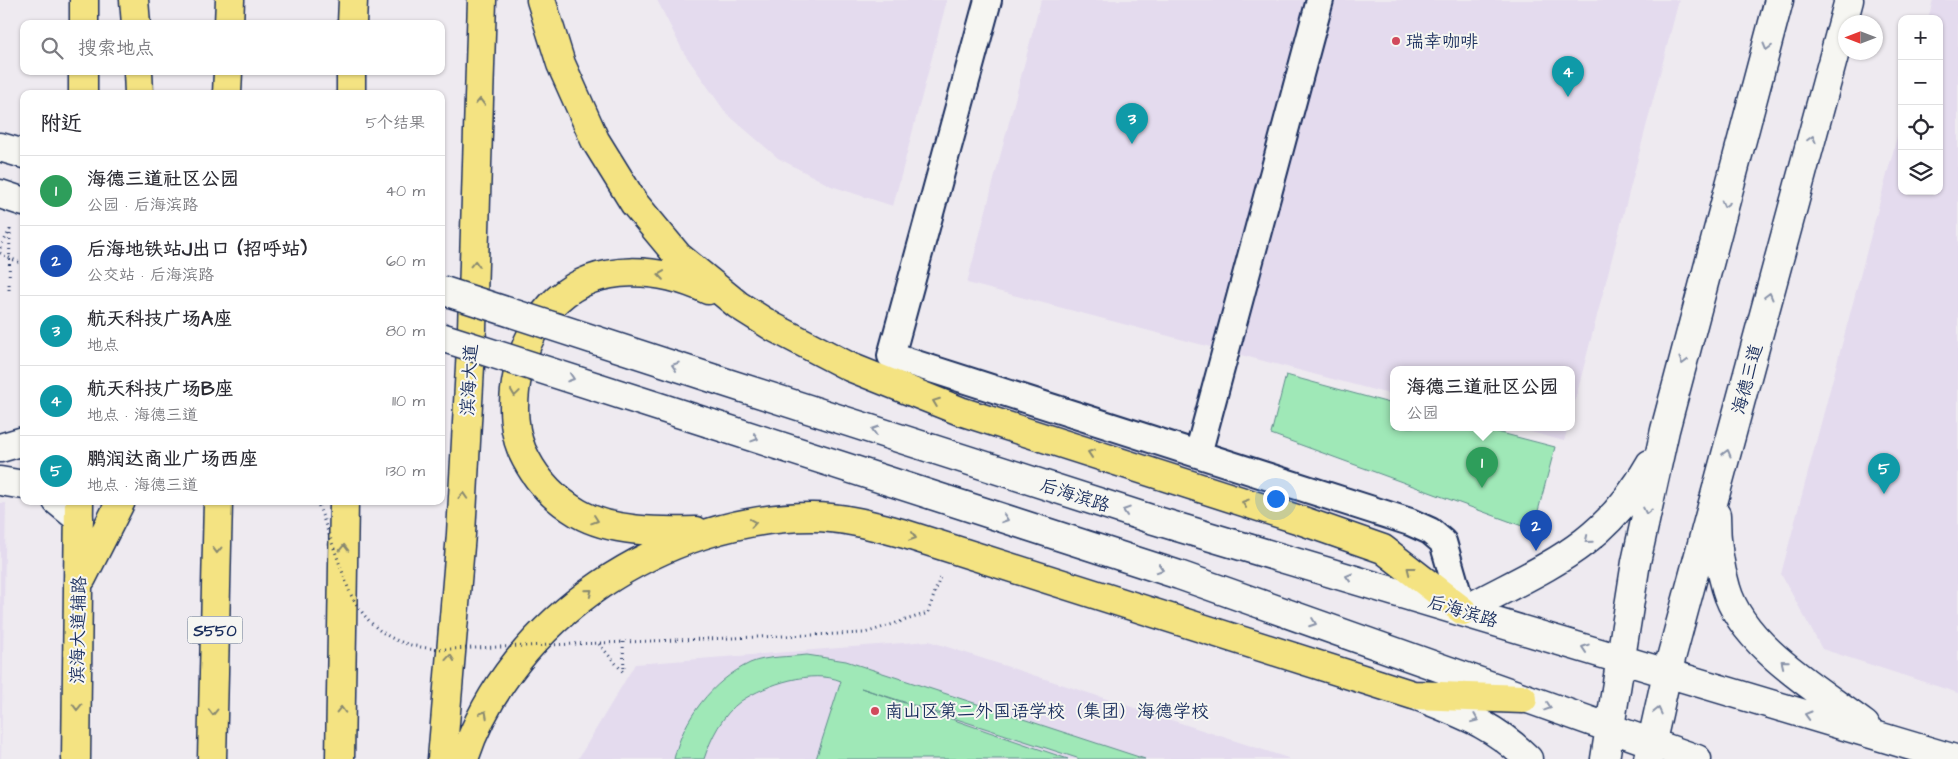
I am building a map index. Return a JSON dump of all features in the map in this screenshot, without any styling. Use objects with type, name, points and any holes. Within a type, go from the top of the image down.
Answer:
[{"type":"main road","points":[[84,0],[84,20]]},
{"type":"main road","points":[[134,0],[136,20]]},
{"type":"main road","points":[[229,20],[230,0]]},
{"type":"main road","points":[[352,20],[353,0]]},
{"type":"main road","name":"滨海大道","points":[[442,759],[461,534],[472,339],[482,0]]},
{"type":"main road","points":[[542,0],[561,64],[595,140],[634,203],[678,256],[738,305]]},
{"type":"main road","points":[[1605,759],[1636,562],[1665,430],[1779,0]]},
{"type":"main road","name":"海德三道","points":[[1649,751],[1667,673],[1849,0]]},
{"type":"main road","points":[[83,90],[84,75]]},
{"type":"main road","points":[[138,75],[139,90]]},
{"type":"main road","points":[[228,75],[228,90]]},
{"type":"main road","points":[[351,75],[351,90]]},
{"type":"main road","points":[[0,147],[20,153]]},
{"type":"main road","points":[[0,194],[20,201]]},
{"type":"main road","points":[[719,530],[678,532],[625,527],[597,521],[579,514],[556,498],[540,481],[525,458],[516,431],[514,403],[518,373],[527,343],[540,319],[558,299],[576,286],[594,278],[619,273],[646,273],[670,276],[697,285],[738,305],[773,327],[850,367],[960,411],[1300,520],[1383,549],[1463,611],[1549,566],[1577,549],[1597,533],[1619,511],[1638,486],[1665,430]]},
{"type":"main road","name":"后海滨路","points":[[445,291],[1154,520],[1955,759]]},
{"type":"main road","points":[[445,337],[1179,575],[1609,729],[1649,751],[1697,759]]},
{"type":"main road","points":[[0,448],[20,442]]},
{"type":"main road","points":[[0,481],[20,484]]},
{"type":"main road","points":[[1716,491],[1716,522],[1726,588],[1745,625],[1762,644],[1783,662],[1879,735]]},
{"type":"main road","points":[[67,505],[79,510]]},
{"type":"main road","points":[[79,583],[118,505]]},
{"type":"main road","name":"S550","points":[[212,759],[218,505]]},
{"type":"main road","points":[[340,759],[344,505]]},
{"type":"main road","name":"滨海大道辅路","points":[[76,759],[79,510]]},
{"type":"main road","points":[[464,759],[482,717],[502,683],[529,648],[563,614],[594,588],[628,567],[690,539],[719,530],[753,523],[812,517],[871,525],[1413,695],[1483,723],[1512,742],[1528,759]]},
{"type":"main road","points":[[1413,695],[1523,699]]},
{"type":"street","points":[[988,0],[891,356],[1410,522],[1430,531],[1443,542],[1463,611]]},
{"type":"street","points":[[1198,454],[1320,0]]},
{"type":"path","points":[[0,248],[10,229],[9,290]]},
{"type":"path","points":[[0,253],[20,263]]},
{"type":"path","points":[[318,505],[357,608],[386,635],[404,644],[427,649],[865,633],[928,613],[941,571]]},
{"type":"path","points":[[599,644],[624,673],[623,642]]},
{"type":"shaded area","points":[[657,0],[947,0],[893,206],[831,186],[778,158],[726,113],[684,53]]},
{"type":"shaded area","points":[[1041,0],[1679,0],[1575,401],[1575,366],[1390,366],[1390,394],[967,283]]},
{"type":"shaded area","points":[[1933,0],[1958,0],[1958,693],[1822,649],[1781,574],[1898,133],[1898,195],[1943,195],[1943,15],[1929,15]]},
{"type":"shaded area","points":[[1527,431],[1567,431],[1564,441]]},
{"type":"shaded area","points":[[0,503],[6,503],[1,759],[0,759]]},
{"type":"shaded area","name":"南山区第二外国语学校（集团）海德学校","points":[[929,641],[1288,759],[578,759],[635,664]]},
{"type":"green space","points":[[1286,375],[1390,403],[1390,431],[1493,431],[1555,447],[1533,530],[1271,434]]},
{"type":"green space","points":[[807,655],[846,661],[1145,759],[1080,759],[861,688],[1068,759],[816,759],[841,681],[817,677],[790,680],[776,684],[741,701],[723,720],[710,743],[704,759],[674,759],[678,744],[692,716],[701,703],[723,680],[756,661]]},
{"type":"place","name":"瑞幸咖啡","points":[[1396,41]]},
{"type":"place","name":"航天科技广场B座","points":[[1568,97]]},
{"type":"place","name":"航天科技广场A座","points":[[1132,144]]},
{"type":"place","name":"海德三道社区公园","points":[[1482,488]]},
{"type":"place","name":"鹏润达商业广场西座","points":[[1884,494]]},
{"type":"place","name":"后海地铁站J出口 (招呼站)","points":[[1536,551]]},
{"type":"place","name":"南山区第二外国语学校（集团）海德学校","points":[[875,711]]}]
